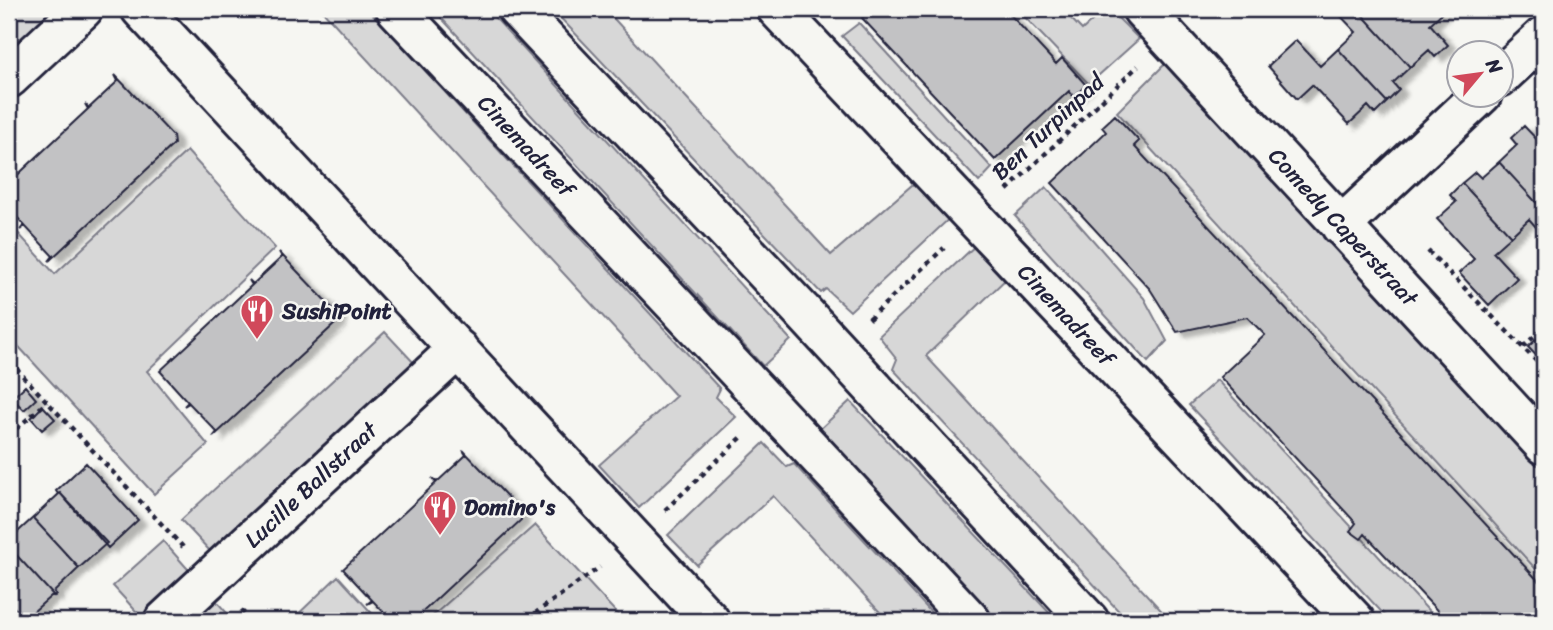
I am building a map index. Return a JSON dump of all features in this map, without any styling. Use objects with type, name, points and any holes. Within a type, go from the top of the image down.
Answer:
[{"type":"street","points":[[9,78],[83,9]]},
{"type":"street","points":[[141,9],[710,621]]},
{"type":"street","name":"Cinemadreef","points":[[396,9],[971,621]]},
{"type":"street","points":[[517,9],[1089,621]]},
{"type":"street","name":"Cinemadreef","points":[[777,9],[1354,621]]},
{"type":"street","name":"Comedy Caperstraat","points":[[1142,9],[1544,445]]},
{"type":"street","points":[[1514,64],[1544,36]]},
{"type":"street","points":[[1341,226],[1467,108]]},
{"type":"street","name":"Lucille Ballstraat","points":[[164,621],[458,349]]},
{"type":"path","name":"Ben Turpinpad","points":[[919,272],[1168,38]]},
{"type":"path","points":[[1523,347],[1544,327]]},
{"type":"path","points":[[9,361],[251,621]]},
{"type":"path","points":[[9,435],[47,402]]},
{"type":"path","points":[[528,621],[616,556],[633,539]]},
{"type":"shaded area","points":[[9,9],[56,9],[9,53]]},
{"type":"shaded area","points":[[321,9],[368,9],[720,389],[716,397],[736,417],[639,508],[599,465],[676,396]]},
{"type":"shaded area","points":[[433,9],[487,9],[791,340],[763,366]]},
{"type":"shaded area","points":[[552,9],[605,9],[831,255],[919,179],[952,216],[850,311],[826,289],[821,293]]},
{"type":"shaded area","points":[[1017,9],[1062,9],[1082,30],[1105,9],[1109,9],[1139,39],[1089,84]]},
{"type":"shaded area","points":[[859,23],[992,168],[979,182],[842,36]]},
{"type":"shaded area","points":[[1166,63],[1544,468],[1544,578],[1117,112]]},
{"type":"shaded area","points":[[187,151],[275,248],[147,371],[208,445],[154,494],[9,336],[9,223],[55,274]]},
{"type":"shaded area","points":[[1046,187],[1144,298],[1167,341],[1148,362],[1015,216]]},
{"type":"shaded area","points":[[978,243],[1008,277],[926,356],[1171,621],[1128,621],[893,369],[897,359],[879,336]]},
{"type":"shaded area","points":[[385,332],[415,364],[210,551],[181,520]]},
{"type":"shaded area","points":[[1217,380],[1438,621],[1390,621],[1189,405]]},
{"type":"shaded area","points":[[850,401],[1057,621],[998,621],[820,429]]},
{"type":"shaded area","points":[[764,443],[787,467],[794,464],[939,621],[888,621],[773,496],[697,565],[668,535]]},
{"type":"shaded area","points":[[535,525],[624,621],[427,621]]},
{"type":"shaded area","points":[[163,541],[234,621],[145,621],[113,586]]},
{"type":"shaded area","points":[[338,576],[379,621],[291,621]]},
{"type":"building","points":[[871,9],[1005,9],[1056,64],[1062,58],[1086,85],[1074,97],[1069,91],[995,160],[862,18]]},
{"type":"building","points":[[1334,9],[1357,9],[1410,67],[1393,83],[1399,90],[1387,102],[1338,49],[1356,32]]},
{"type":"building","points":[[1357,9],[1444,11],[1430,24],[1444,40],[1444,49],[1435,57],[1429,50],[1410,67]]},
{"type":"building","points":[[1296,40],[1320,66],[1338,49],[1387,102],[1375,114],[1368,106],[1349,124],[1312,85],[1297,99],[1268,66]]},
{"type":"building","points":[[115,75],[173,136],[174,144],[49,261],[53,256],[25,226],[20,230],[24,225],[9,208],[9,183],[88,109],[85,104],[89,108],[118,81]]},
{"type":"building","points":[[1115,115],[1139,141],[1134,146],[1544,587],[1544,621],[1447,621],[1365,534],[1361,539],[1350,531],[1356,523],[1220,377],[1265,335],[1247,317],[1177,332],[1150,289],[1052,183],[1106,132],[1102,127]]},
{"type":"building","points":[[1524,126],[1543,146],[1544,144],[1544,211],[1499,162],[1517,145],[1511,138]]},
{"type":"building","points":[[1499,162],[1544,211],[1544,236],[1529,219],[1511,236],[1462,183],[1475,172],[1481,178]]},
{"type":"building","points":[[1462,183],[1511,236],[1493,252],[1517,278],[1489,305],[1459,273],[1474,259],[1437,219],[1456,202],[1450,195]]},
{"type":"building","points":[[279,252],[337,313],[338,321],[213,437],[217,432],[189,403],[184,406],[188,402],[160,371],[252,285],[249,280],[253,284],[282,257]]},
{"type":"building","points":[[1544,332],[1544,364],[1528,347]]},
{"type":"building","points":[[25,386],[36,399],[24,410],[12,398]]},
{"type":"building","points":[[43,406],[55,419],[42,430],[31,418]]},
{"type":"building","points":[[463,450],[519,509],[521,520],[413,621],[392,621],[373,601],[367,604],[372,600],[343,569],[436,483],[432,478],[437,482],[466,455]]},
{"type":"building","points":[[86,463],[138,520],[108,548],[56,491]]},
{"type":"building","points":[[60,493],[107,543],[79,568],[33,518]]},
{"type":"building","points":[[33,518],[79,568],[54,592],[54,596],[9,547],[9,540]]},
{"type":"building","points":[[9,547],[54,596],[25,619],[9,602]]},
{"type":"building","points":[[9,602],[25,619],[23,621],[9,621]]},
{"type":"place","name":"SushiPoint","points":[[257,341]]},
{"type":"place","name":"Domino's","points":[[440,537]]}]
